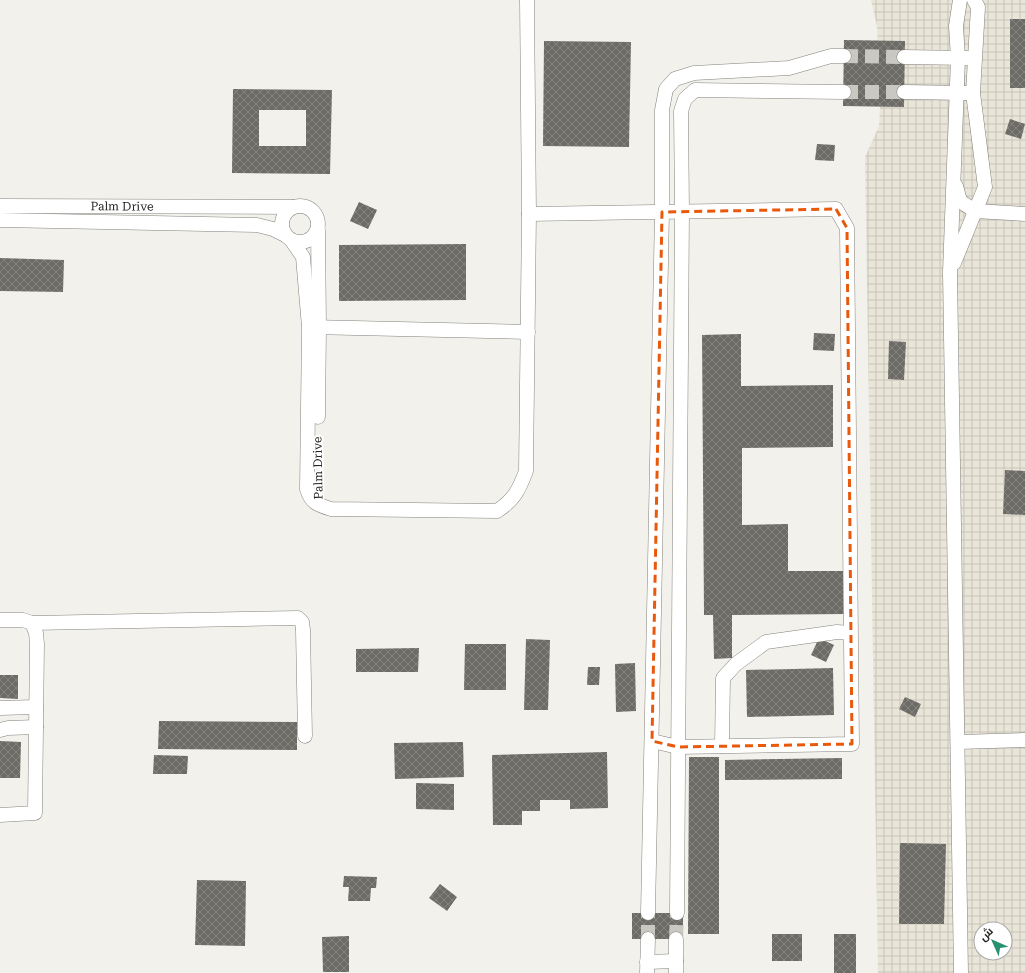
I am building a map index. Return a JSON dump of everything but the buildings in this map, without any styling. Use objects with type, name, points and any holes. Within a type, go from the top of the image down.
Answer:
[{"type":"street","points":[[314,327],[528,332],[527,0]]},
{"type":"street","points":[[960,0],[956,26],[958,58],[950,272],[962,973]]},
{"type":"street","points":[[950,272],[985,187],[973,93],[978,7],[974,0]]},
{"type":"street","points":[[648,913],[662,212],[662,110],[666,89],[675,79],[694,73],[789,68],[831,56],[844,56]]},
{"type":"street","points":[[904,57],[976,58]]},
{"type":"street","points":[[677,913],[682,212],[681,111],[685,99],[695,90],[844,92]]},
{"type":"street","points":[[904,92],[973,93]]},
{"type":"street","points":[[953,170],[960,201],[975,211],[1025,214]]},
{"type":"street","name":"Palm Drive","points":[[0,206],[293,207],[300,205],[310,208],[318,217],[318,230],[307,489],[310,498],[319,505],[331,509],[497,511],[508,503],[520,489],[526,471],[528,332]]},
{"type":"street","name":"Palm Drive","points":[[293,207],[283,215],[281,224],[288,238],[303,257],[314,327]]},
{"type":"street","points":[[528,214],[836,209],[847,228],[852,744],[678,747],[652,741]]},
{"type":"street","name":"Palm Drive","points":[[0,220],[257,225],[273,229],[288,238],[303,243],[312,238],[318,230]]},
{"type":"street","points":[[0,620],[23,620],[32,623],[298,618],[302,622],[303,630],[305,736]]},
{"type":"street","points":[[0,818],[0,815],[35,813],[37,644],[36,633],[32,623]]},
{"type":"street","points":[[722,746],[723,678],[736,664],[766,642],[837,632],[850,633]]},
{"type":"street","points":[[0,708],[36,707]]},
{"type":"street","points":[[0,730],[8,728],[36,727]]},
{"type":"street","points":[[958,742],[1025,740]]},
{"type":"street","points":[[648,939],[647,968],[676,967],[676,939]]},
{"type":"highlighted area","points":[[836,209],[847,228],[852,744],[678,747],[652,741],[662,212]]},
{"type":"shaded area","points":[[871,0],[1025,0],[1025,973],[878,973],[865,157],[879,126],[880,107],[877,26]]},
{"type":"tunnel","points":[[844,56],[904,57]]},
{"type":"tunnel","points":[[844,92],[904,92]]},
{"type":"tunnel","points":[[648,913],[648,939]]},
{"type":"tunnel","points":[[676,939],[677,913]]}]
